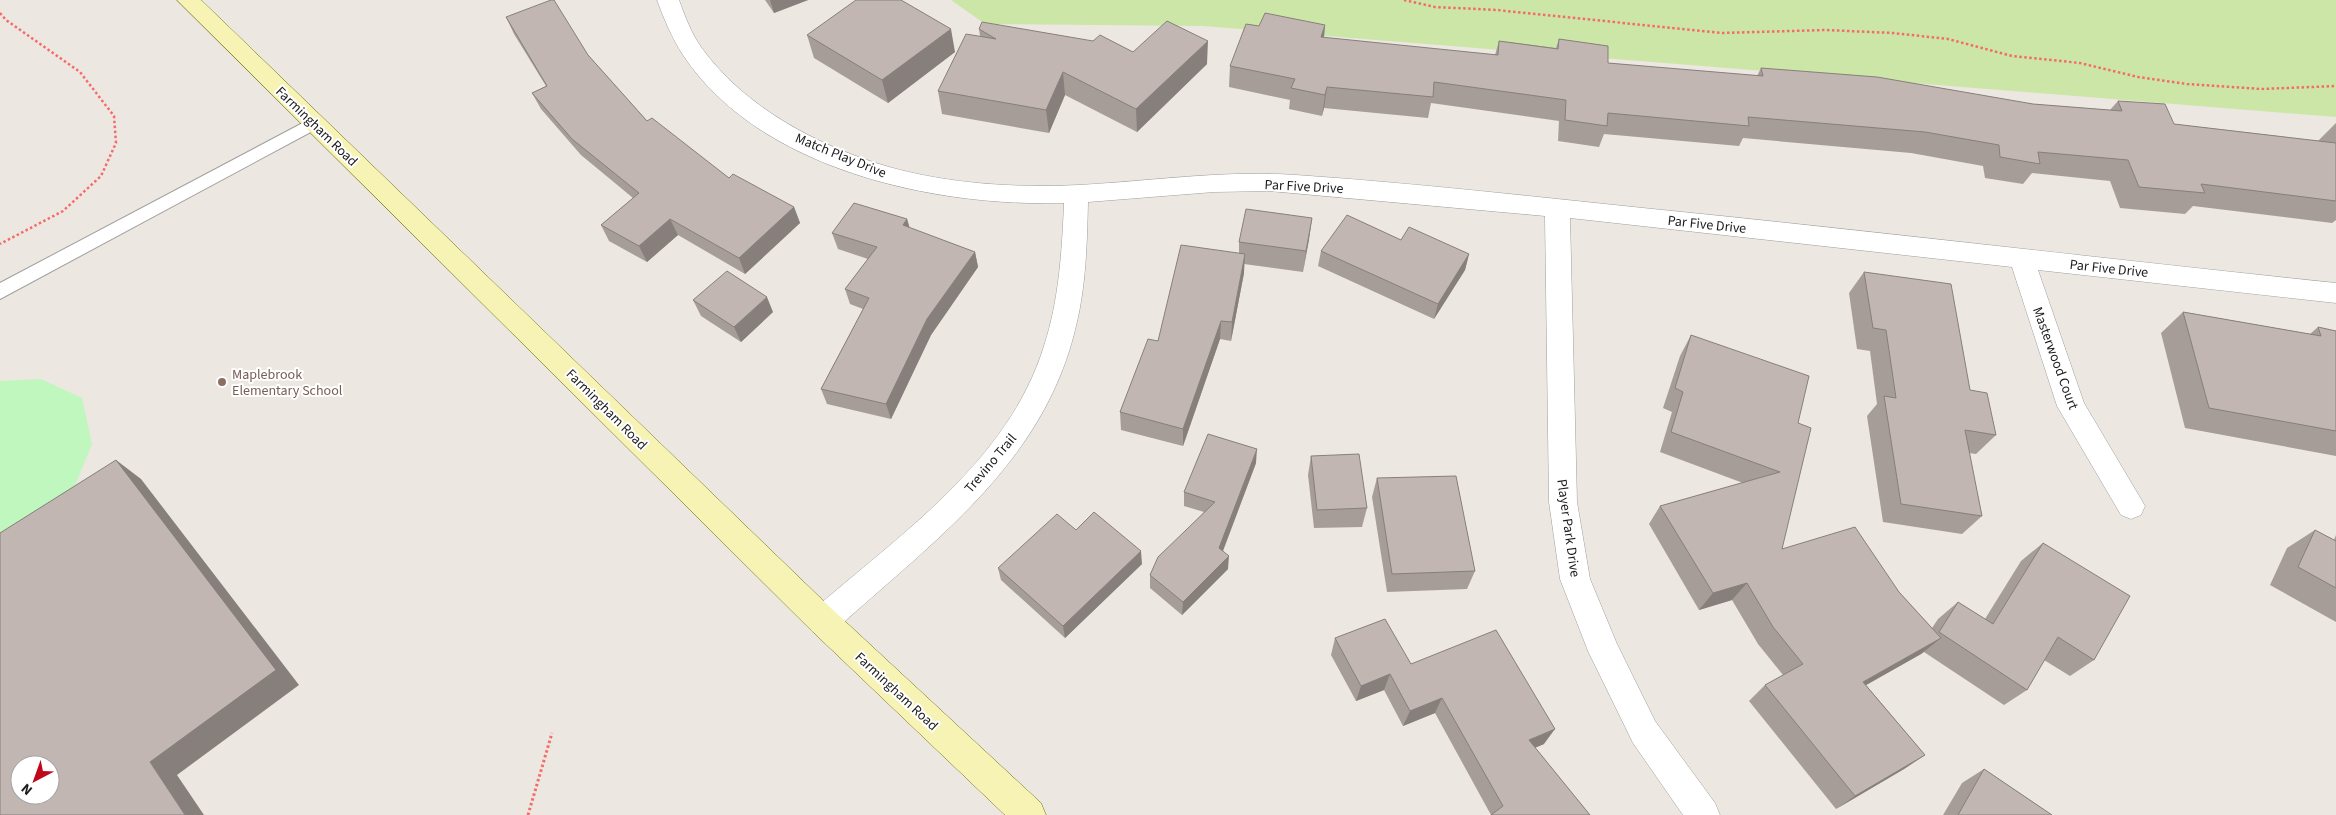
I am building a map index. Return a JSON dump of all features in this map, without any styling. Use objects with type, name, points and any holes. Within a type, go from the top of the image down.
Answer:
[{"type":"street","name":"Farmingham Road","points":[[188,0],[823,621],[1029,815]]},
{"type":"street","name":"Match Play Drive","points":[[668,0],[675,21],[693,54],[713,78],[742,104],[782,131],[823,151],[872,170],[918,183],[1019,195],[1076,194]]},
{"type":"street","name":"Par Five Drive","points":[[1076,194],[1208,184],[1288,183],[1557,207],[2336,293]]},
{"type":"street","name":"Trevino Trail","points":[[823,621],[951,509],[1001,455],[1024,421],[1046,378],[1058,343],[1068,297],[1075,239],[1076,194]]},
{"type":"street","name":"Player Park Drive","points":[[1557,207],[1563,502],[1575,579],[1604,651],[1644,732],[1703,815]]},
{"type":"street","name":"Masterwood Court","points":[[2022,258],[2071,406],[2130,506]]},
{"type":"lane","points":[[0,292],[314,123]]},
{"type":"path","points":[[1404,0],[1435,7],[1506,11],[1721,33],[1826,30],[1893,33],[1948,40],[2012,56],[2080,63],[2138,77],[2187,84],[2261,90],[2336,86]]},
{"type":"path","points":[[0,13],[6,20],[80,72],[114,116],[116,143],[100,176],[63,211],[11,240],[0,244]]},
{"type":"path","points":[[528,815],[552,733]]},
{"type":"green space","points":[[951,0],[2336,0],[2336,117],[1203,26],[985,24]]},
{"type":"green space","points":[[41,379],[82,398],[92,444],[75,486],[25,534],[0,550],[0,381]]},
{"type":"building","points":[[554,0],[588,55],[647,121],[652,118],[729,178],[733,174],[794,207],[739,258],[670,219],[639,246],[601,225],[639,193],[572,139],[532,93],[547,86],[506,17]]},
{"type":"building","points":[[856,0],[901,0],[951,29],[882,80],[807,35]]},
{"type":"building","points":[[1265,13],[1325,25],[1321,37],[1498,55],[1499,41],[1558,49],[1559,39],[1608,46],[1608,63],[1763,76],[1761,68],[1877,77],[2033,104],[2122,111],[2118,101],[2165,104],[2174,124],[2336,143],[2336,201],[2201,184],[2205,193],[2139,187],[2128,160],[2038,152],[2040,164],[2000,157],[1999,145],[1925,132],[1748,117],[1749,126],[1608,113],[1607,126],[1565,120],[1566,100],[1434,82],[1433,97],[1327,87],[1325,95],[1291,88],[1295,79],[1230,66],[1246,24],[1259,26]]},
{"type":"building","points":[[1167,21],[1208,41],[1136,109],[1063,72],[1046,110],[938,91],[966,34],[996,39],[979,29],[982,22],[1093,41],[1100,35],[1133,52]]},
{"type":"building","points":[[854,203],[907,219],[903,225],[975,252],[927,319],[886,404],[821,389],[869,298],[845,289],[877,247],[832,233]]},
{"type":"building","points":[[1246,209],[1312,218],[1306,251],[1239,242]]},
{"type":"building","points":[[1347,215],[1401,240],[1409,227],[1469,254],[1438,304],[1321,251]]},
{"type":"building","points":[[1181,245],[1245,254],[1232,322],[1221,321],[1183,429],[1120,412],[1148,339],[1158,341]]},
{"type":"building","points":[[727,271],[767,297],[734,327],[693,300]]},
{"type":"building","points":[[1864,272],[1951,284],[1970,390],[1987,393],[1996,435],[1965,430],[1982,516],[1901,504],[1884,396],[1896,398],[1886,330],[1873,328]]},
{"type":"building","points":[[2183,312],[2321,336],[2318,327],[2336,331],[2336,431],[2209,408]]},
{"type":"building","points":[[1691,335],[1809,376],[1798,423],[1811,428],[1782,549],[1855,527],[1899,592],[1941,638],[1863,682],[1925,755],[1855,796],[1765,685],[1803,664],[1773,627],[1747,583],[1713,593],[1660,506],[1780,472],[1671,432],[1683,392],[1675,388]]},
{"type":"building","points":[[1208,434],[1257,449],[1219,548],[1229,556],[1183,602],[1150,575],[1158,557],[1215,502],[1184,492]]},
{"type":"building","points":[[1359,454],[1367,508],[1317,510],[1311,456]]},
{"type":"building","points":[[116,460],[276,670],[150,762],[185,815],[0,815],[0,533]]},
{"type":"building","points":[[1456,476],[1475,571],[1392,574],[1377,478]]},
{"type":"building","points":[[1094,512],[1141,551],[1063,626],[998,568],[1057,514],[1076,530]]},
{"type":"building","points":[[2315,530],[2336,541],[2336,588],[2298,567]]},
{"type":"building","points":[[2043,543],[2130,596],[2094,660],[2058,637],[2027,690],[1939,632],[1958,602],[1993,624]]},
{"type":"building","points":[[1385,619],[1411,664],[1496,630],[1555,729],[1529,740],[1590,815],[1491,815],[1503,806],[1442,698],[1410,711],[1390,674],[1361,686],[1335,638]]},
{"type":"building","points":[[1984,769],[2052,815],[1958,815]]},
{"type":"place","name":"Maplebrook Elementary School","points":[[222,382]]}]
